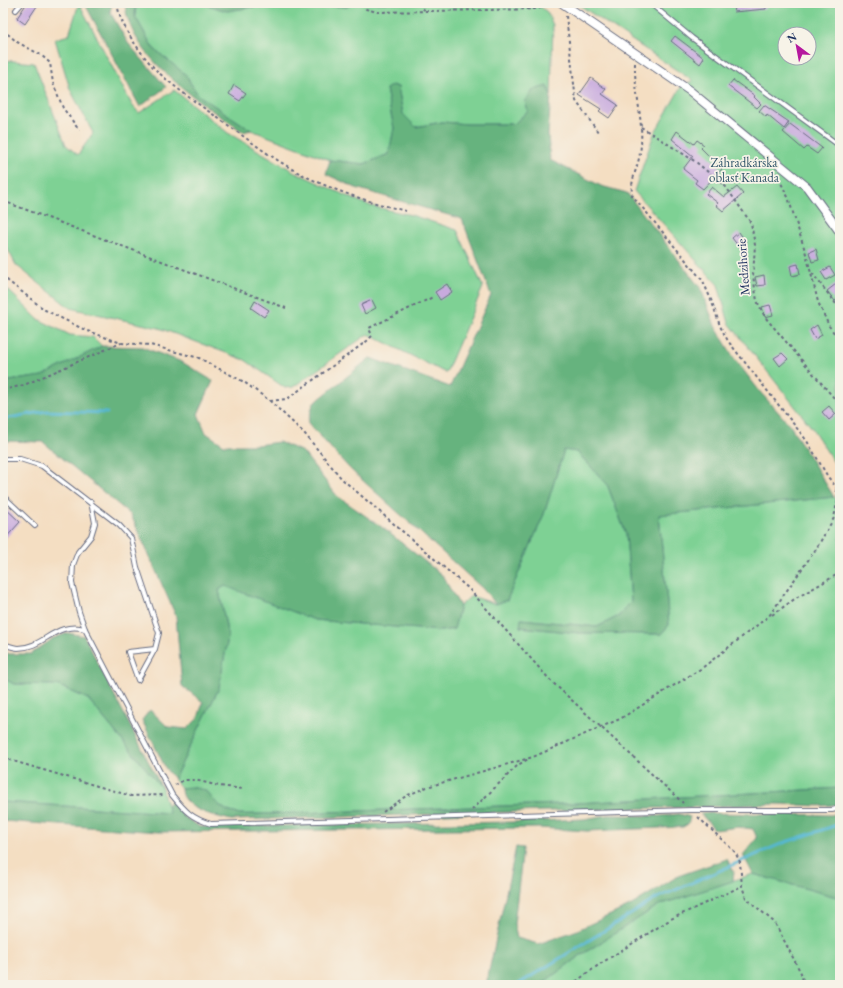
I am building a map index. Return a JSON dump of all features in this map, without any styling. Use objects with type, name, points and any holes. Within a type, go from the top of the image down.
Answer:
[{"type":"street","points":[[563,3],[690,91],[807,187],[840,232]]},
{"type":"lane","points":[[16,10],[22,3]]},
{"type":"lane","points":[[650,3],[692,38],[840,146]]},
{"type":"lane","points":[[3,459],[20,459],[42,466],[120,525],[131,538],[137,567],[159,633],[155,649],[138,680],[128,652],[155,649]]},
{"type":"lane","points":[[3,496],[35,526]]},
{"type":"lane","points":[[91,502],[95,523],[91,536],[78,552],[73,565],[72,583],[85,629],[172,795],[187,813],[198,820],[211,824],[691,810],[832,810],[840,808]]},
{"type":"lane","points":[[3,644],[18,648],[34,644],[55,631],[66,627],[75,626],[85,629]]},
{"type":"path","points":[[118,3],[117,11],[124,27],[157,71],[191,99],[259,148],[309,178],[372,203],[406,211]]},
{"type":"path","points":[[363,3],[366,9],[377,12],[538,9],[550,3]]},
{"type":"path","points":[[419,3],[425,11]]},
{"type":"path","points":[[563,3],[576,101],[598,132]]},
{"type":"path","points":[[3,30],[17,42],[41,55],[50,63],[53,83],[63,108],[79,130]]},
{"type":"path","points":[[636,53],[635,87],[641,127],[640,152],[631,190],[634,200],[703,281],[720,326],[728,341],[807,441],[836,489],[840,493]]},
{"type":"path","name":"Medzihorie","points":[[641,127],[696,162],[726,187],[751,223],[755,244],[753,276],[757,302],[765,318],[840,405]]},
{"type":"path","points":[[774,168],[788,197],[811,272],[818,302],[829,326],[840,341]]},
{"type":"path","points":[[3,201],[286,308]]},
{"type":"path","points":[[811,272],[840,309]]},
{"type":"path","points":[[3,275],[8,281],[45,310],[85,330],[121,343],[150,345],[199,358],[244,382],[270,401],[304,433],[342,479],[469,589],[550,680],[735,852],[740,862],[742,886],[746,898],[775,923],[801,973],[804,985]]},
{"type":"path","points":[[270,401],[287,399],[367,341],[372,336],[369,328],[433,297]]},
{"type":"path","points":[[3,390],[24,385],[121,343]]},
{"type":"path","points":[[769,616],[827,530],[837,507],[838,498],[836,489]]},
{"type":"path","points":[[375,819],[406,796],[427,787],[533,757],[620,719],[702,668],[769,616],[796,598],[840,573]]},
{"type":"path","points":[[466,816],[509,774],[533,757]]},
{"type":"path","points":[[3,758],[131,796],[172,795]]},
{"type":"path","points":[[169,789],[184,780],[194,780],[218,786],[243,789]]},
{"type":"path","points":[[571,985],[600,964],[671,919],[742,886]]},
{"type":"green space","points":[[79,3],[132,105],[139,113],[174,90],[228,133],[295,172],[371,206],[411,215],[457,230],[483,287],[446,373],[368,334],[293,387],[285,388],[245,360],[159,328],[70,308],[16,265],[3,240],[3,60],[34,63],[66,145],[78,155],[93,133],[70,89],[55,39],[69,35]]},
{"type":"green space","points":[[112,3],[110,12],[128,43],[166,87],[140,107],[85,4]]},
{"type":"green space","points":[[125,3],[147,3],[136,5],[135,16],[153,48],[185,74],[198,95],[251,130],[243,132],[208,108],[170,77],[153,60],[139,42],[129,23]]},
{"type":"green space","points":[[147,3],[201,3],[227,11],[279,3],[347,7],[353,3],[536,3],[547,12],[553,25],[551,95],[546,86],[528,111],[514,124],[467,124],[442,122],[415,127],[403,114],[398,87],[386,89],[394,128],[389,154],[364,164],[330,160],[251,130],[198,95],[184,74],[153,48],[135,16],[136,5]]},
{"type":"green space","points":[[201,3],[279,3],[227,11]]},
{"type":"green space","points":[[279,3],[353,3],[347,7]]},
{"type":"green space","name":"Záhradkárska oblasť Kanada","points":[[576,3],[840,3],[840,472],[812,428],[729,323],[718,285],[634,191],[654,134],[681,87],[693,81]]},
{"type":"green space","points":[[392,85],[398,87],[403,114],[416,127],[442,122],[467,124],[514,124],[528,111],[525,102],[533,90],[547,86],[551,95],[548,134],[550,160],[601,186],[627,193],[701,289],[715,326],[734,358],[761,393],[790,425],[834,497],[659,515],[669,625],[661,634],[580,633],[520,627],[521,619],[597,627],[619,616],[631,601],[626,534],[607,484],[577,452],[564,450],[544,514],[507,600],[496,604],[482,588],[350,469],[308,423],[313,404],[370,358],[450,387],[491,295],[462,219],[356,188],[326,174],[330,160],[364,164],[389,154],[394,128],[386,89]]},
{"type":"green space","points":[[3,285],[38,319],[70,335],[93,337],[102,346],[42,376],[3,382]]},
{"type":"green space","points":[[102,346],[142,347],[182,362],[213,381],[198,414],[206,433],[224,445],[257,445],[279,442],[303,452],[337,496],[383,528],[442,575],[460,606],[454,629],[441,631],[315,620],[225,586],[219,590],[228,637],[219,688],[174,779],[166,769],[142,720],[150,710],[168,727],[187,729],[198,718],[203,702],[182,686],[176,616],[131,515],[43,442],[3,441],[3,382],[42,376]]},
{"type":"green space","points":[[564,450],[577,452],[607,484],[626,534],[631,601],[619,616],[597,627],[522,619],[520,627],[580,633],[661,634],[669,625],[659,515],[834,497],[840,502],[840,788],[560,804],[240,814],[233,813],[220,806],[205,790],[181,788],[174,779],[219,688],[228,637],[219,590],[226,585],[315,620],[441,631],[454,629],[460,606],[471,596],[496,604],[507,600],[544,514]]},
{"type":"green space","points":[[68,633],[84,636],[162,788],[88,699],[57,685],[14,684],[3,678],[3,651],[9,654],[31,654],[54,638]]},
{"type":"green space","points":[[3,678],[14,684],[57,685],[88,699],[162,788],[169,813],[3,802]]},
{"type":"green space","points":[[191,787],[205,790],[220,806],[233,813],[240,814],[560,804],[840,788],[840,804],[816,806],[776,804],[684,808],[231,820],[208,814],[192,806],[182,795],[181,788]]},
{"type":"green space","points":[[3,802],[169,813],[167,805],[173,802],[183,816],[200,827],[514,822],[584,819],[608,815],[660,816],[679,814],[690,817],[688,824],[683,827],[587,831],[539,828],[159,832],[3,821]]},
{"type":"green space","points":[[700,813],[831,815],[840,813],[840,898],[753,874],[743,855],[757,838],[753,829],[738,827],[715,830]]},
{"type":"green space","points":[[516,847],[523,848],[514,924],[517,938],[538,944],[575,931],[630,906],[678,876],[727,859],[734,872],[733,881],[659,905],[578,957],[540,985],[486,985]]},
{"type":"green space","points":[[753,874],[840,898],[840,985],[540,985],[578,957],[659,905]]},
{"type":"building","points":[[27,3],[39,3],[25,24],[17,18]]},
{"type":"building","points":[[736,3],[766,3],[766,9],[734,12]]},
{"type":"building","points":[[675,36],[704,58],[700,64],[671,41]]},
{"type":"building","points":[[591,78],[606,89],[602,94],[618,105],[609,118],[599,111],[601,109],[579,95]]},
{"type":"building","points":[[733,80],[755,96],[754,97],[761,104],[757,108],[728,86]]},
{"type":"building","points":[[234,85],[246,93],[240,101],[229,94]]},
{"type":"building","points":[[764,105],[789,122],[784,129],[767,115],[766,117],[759,111]]},
{"type":"building","points":[[790,124],[822,148],[817,154],[807,147],[804,150],[783,132]]},
{"type":"building","points":[[677,131],[694,144],[697,140],[704,145],[701,148],[722,169],[703,189],[695,183],[697,180],[683,169],[693,156],[672,139]]},
{"type":"building","points":[[712,187],[724,197],[737,187],[743,194],[723,211],[716,205],[718,203],[706,194]]},
{"type":"building","points":[[739,232],[746,242],[739,247],[732,238]]},
{"type":"building","points":[[816,249],[819,260],[812,262],[809,252]]},
{"type":"building","points":[[798,264],[800,274],[792,276],[790,266]]},
{"type":"building","points":[[830,267],[835,275],[826,280],[821,272]]},
{"type":"building","points":[[764,275],[765,285],[757,286],[755,277]]},
{"type":"building","points":[[447,284],[452,292],[440,300],[435,292]]},
{"type":"building","points":[[836,284],[840,288],[840,297],[835,301],[827,291]]},
{"type":"building","points":[[372,300],[376,308],[365,314],[361,305]]},
{"type":"building","points":[[255,301],[269,310],[264,317],[251,308]]},
{"type":"building","points":[[770,305],[773,315],[765,317],[762,307]]},
{"type":"building","points":[[817,325],[822,335],[815,339],[810,330]]},
{"type":"building","points":[[782,353],[788,359],[780,366],[774,358]]},
{"type":"building","points":[[829,406],[836,414],[829,420],[822,412]]},
{"type":"building","points":[[3,506],[20,522],[3,541]]},
{"type":"waterway","points":[[3,419],[47,411],[107,413]]},
{"type":"waterway","points":[[517,985],[657,898],[783,843],[840,824]]}]
